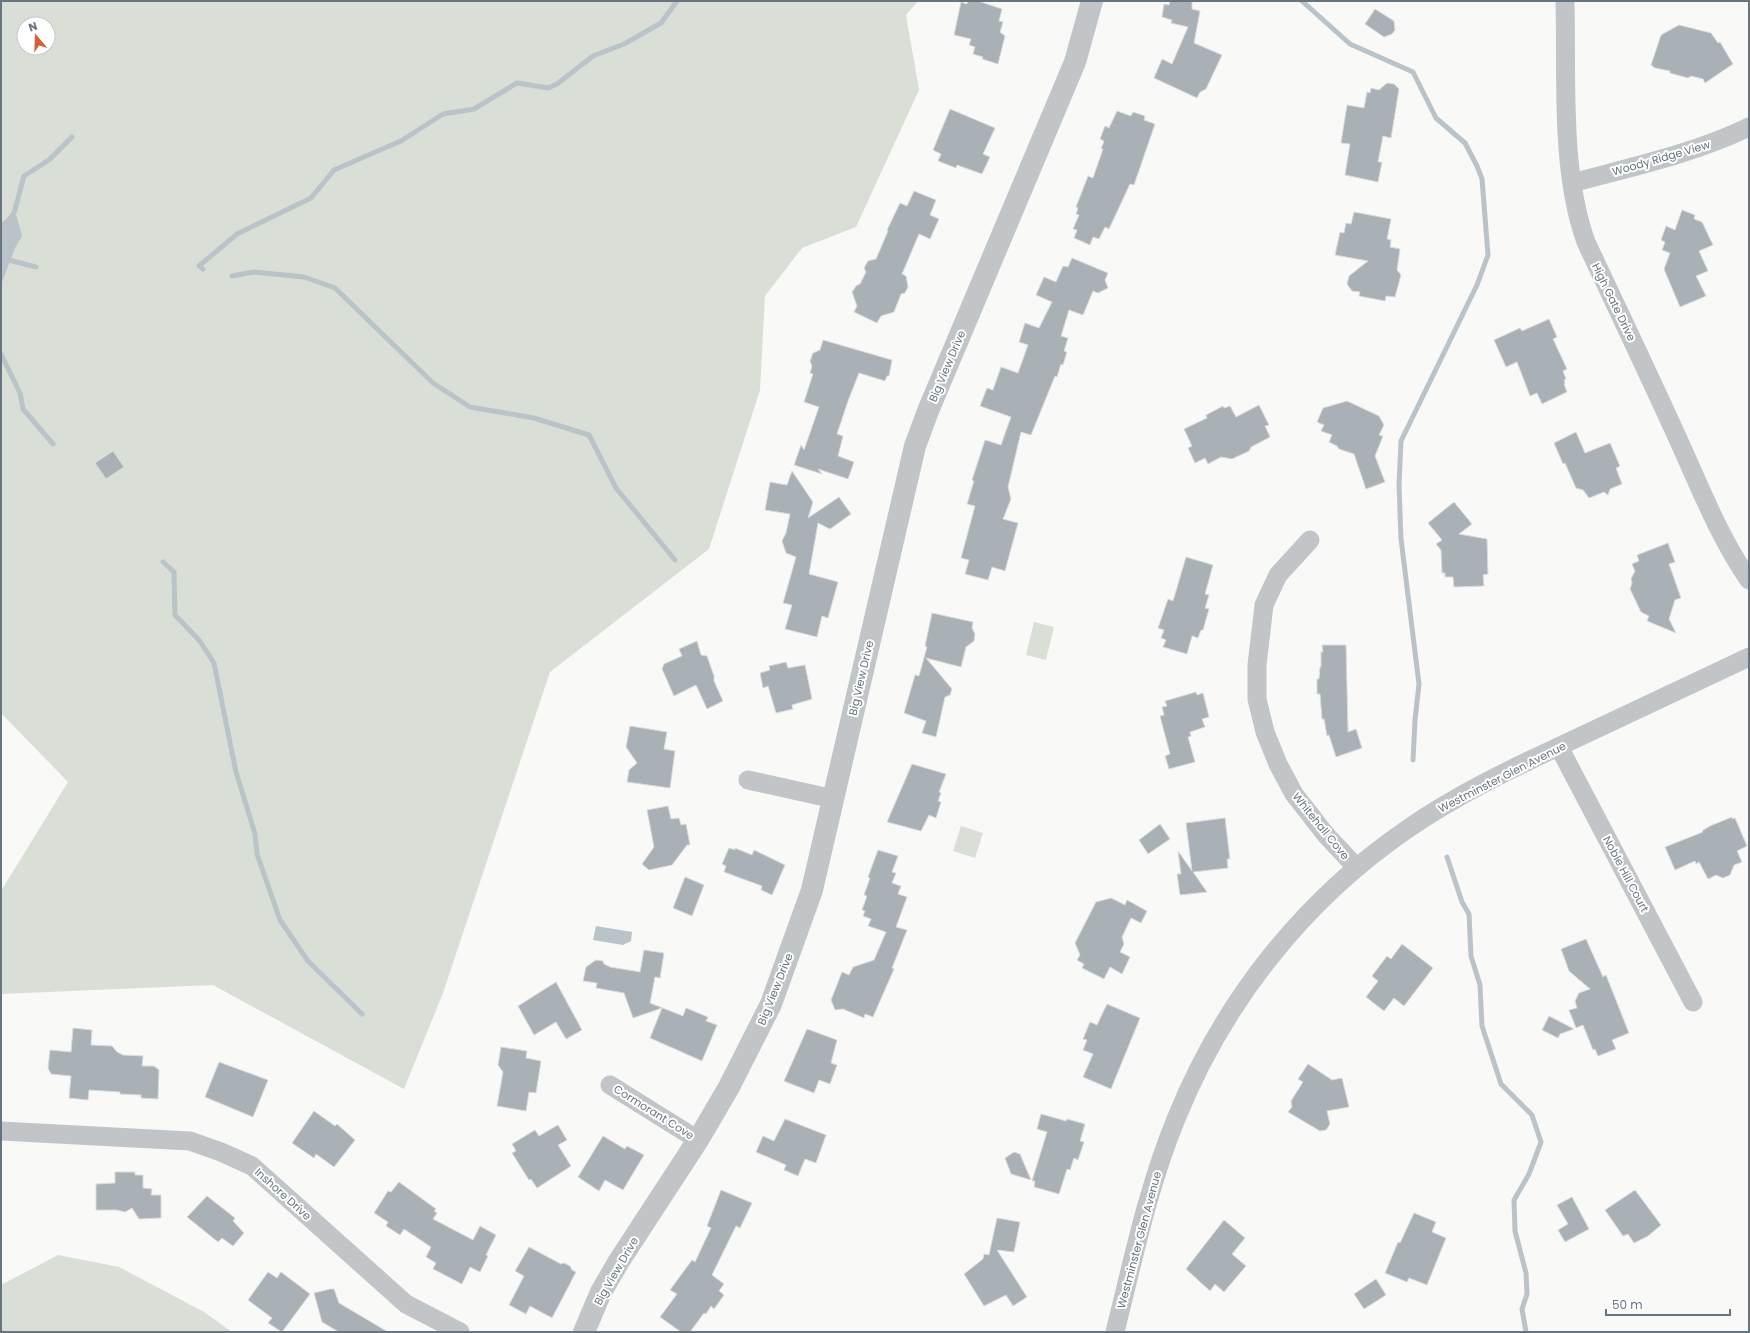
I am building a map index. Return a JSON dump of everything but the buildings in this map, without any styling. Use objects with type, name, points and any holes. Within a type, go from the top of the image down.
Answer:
[{"type":"street","name":"Big View Drive","points":[[584,1332],[601,1292],[619,1261],[698,1140],[729,1088],[770,1004],[812,890],[914,446],[1075,62],[1092,1]]},
{"type":"street","name":"High Gate Drive","points":[[1565,1],[1568,152],[1579,223],[1586,242],[1723,536],[1733,557],[1749,580]]},
{"type":"street","name":"Woody Ridge View","points":[[1572,183],[1716,142],[1749,127]]},
{"type":"street","name":"Whitehall Cove","points":[[1310,540],[1278,575],[1264,606],[1257,666],[1257,699],[1265,732],[1278,764],[1294,794],[1326,835],[1356,867]]},
{"type":"street","name":"Westminster Glen Avenue","points":[[1115,1332],[1155,1178],[1175,1120],[1205,1054],[1228,1016],[1262,966],[1319,901],[1356,867],[1406,830],[1442,807],[1513,769],[1749,657]]},
{"type":"street","name":"Noble Hill Court","points":[[1559,747],[1693,1002]]},
{"type":"street","points":[[748,780],[834,799]]},
{"type":"street","name":"Cormorant Cove","points":[[610,1085],[698,1140]]},
{"type":"street","name":"Inshore Drive","points":[[1,1131],[190,1141],[222,1152],[252,1166],[406,1304],[460,1332]]},
{"type":"shaded area","points":[[1,1],[918,1],[906,15],[919,90],[856,227],[802,248],[765,296],[760,390],[709,549],[550,672],[443,993],[404,1089],[213,985],[1,994],[1,891],[68,782],[1,713]]},
{"type":"shaded area","points":[[14,213],[17,217],[22,236],[15,248],[1,285],[1,223]]},
{"type":"shaded area","points":[[1034,622],[1054,627],[1046,660],[1026,655]]},
{"type":"shaded area","points":[[961,826],[983,833],[975,858],[953,851]]},
{"type":"shaded area","points":[[596,926],[632,932],[631,941],[623,945],[593,940]]},
{"type":"shaded area","points":[[58,1255],[119,1267],[204,1312],[232,1332],[1,1332],[1,1285]]},
{"type":"waterway","points":[[203,269],[199,266],[237,234],[311,198],[334,170],[401,141],[443,114],[474,109],[517,83],[548,88],[557,84],[593,56],[624,44],[661,23],[677,1]]},
{"type":"waterway","points":[[1302,1],[1350,44],[1413,72],[1436,118],[1465,143],[1482,179],[1488,255],[1477,285],[1401,441],[1399,485],[1401,539],[1419,684],[1413,760]]},
{"type":"waterway","points":[[10,218],[14,213],[24,176],[49,160],[72,137]]},
{"type":"waterway","points":[[1,258],[36,267]]},
{"type":"waterway","points":[[232,276],[254,272],[304,277],[335,288],[433,383],[470,407],[534,418],[589,435],[616,488],[675,560]]},
{"type":"waterway","points":[[1,354],[20,393],[23,409],[53,444]]},
{"type":"waterway","points":[[163,562],[174,572],[175,615],[199,640],[214,663],[236,772],[255,834],[257,854],[280,920],[308,961],[362,1014]]},
{"type":"waterway","points":[[1447,857],[1462,902],[1469,914],[1471,956],[1480,985],[1482,1026],[1501,1084],[1532,1115],[1541,1142],[1529,1174],[1514,1200],[1515,1231],[1526,1273],[1527,1294],[1522,1309],[1526,1332]]}]
